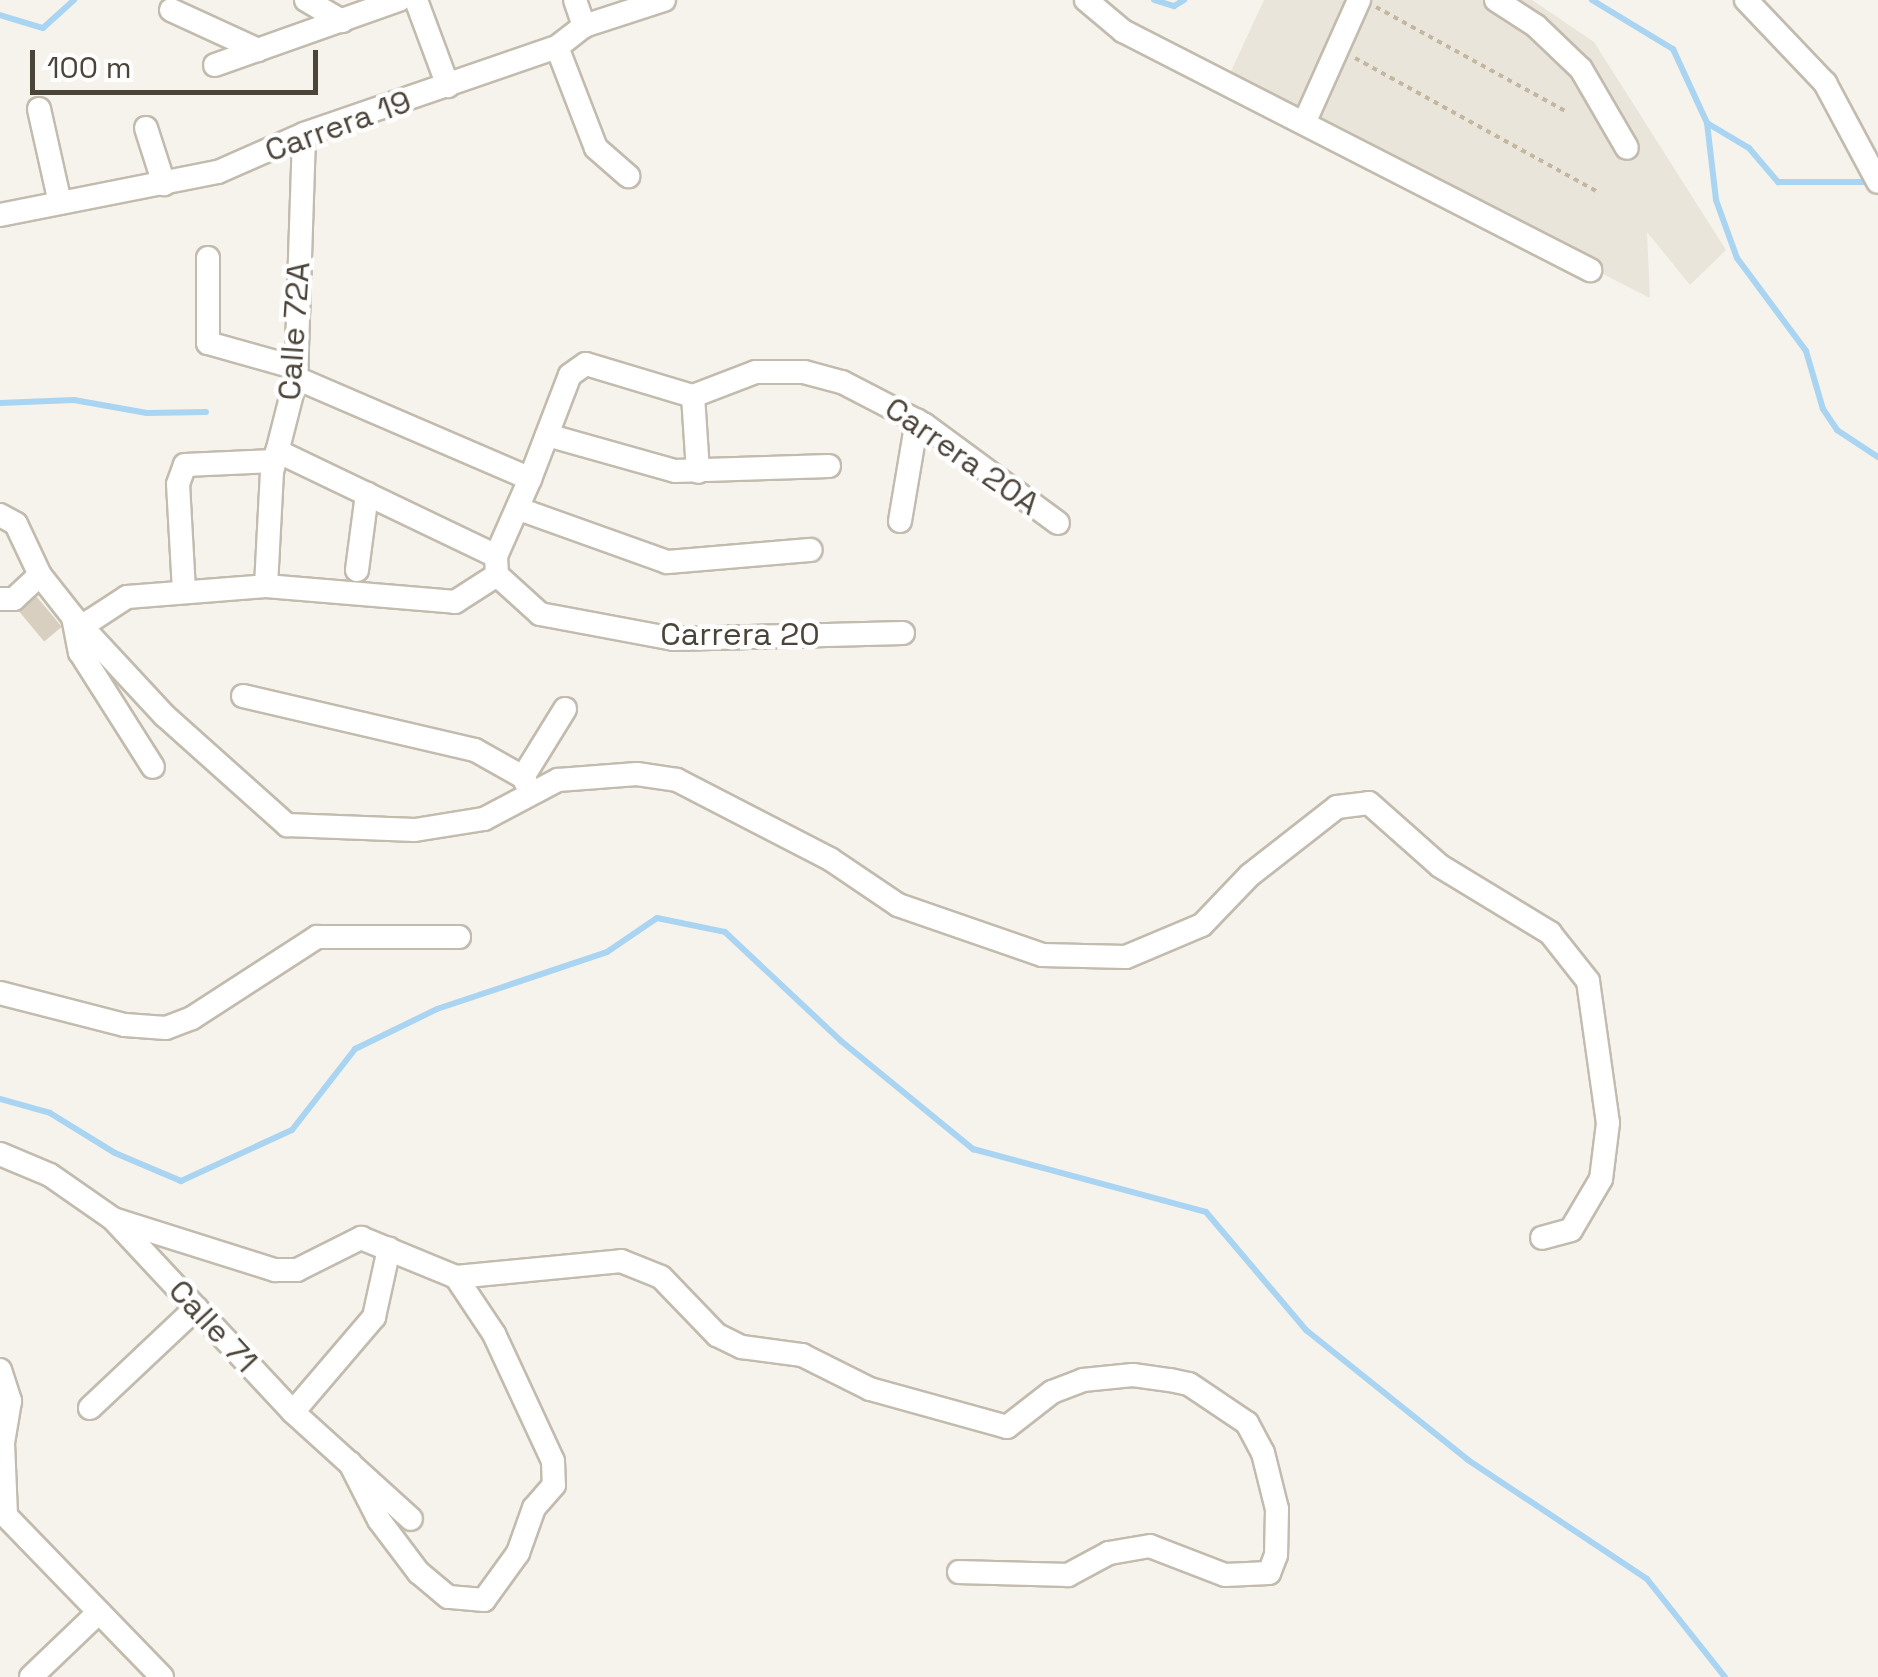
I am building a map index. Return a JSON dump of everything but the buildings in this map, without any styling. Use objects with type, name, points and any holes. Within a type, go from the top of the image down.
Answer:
[{"type":"street","points":[[306,0],[342,21]]},
{"type":"street","points":[[215,65],[399,0]]},
{"type":"street","points":[[416,0],[448,86]]},
{"type":"street","points":[[575,0],[584,26]]},
{"type":"street","name":"Carrera 19","points":[[0,214],[218,172],[304,134],[557,47],[584,26],[664,0]]},
{"type":"street","points":[[1086,0],[1123,31],[1590,270]]},
{"type":"street","points":[[1305,121],[1361,0]]},
{"type":"street","points":[[1496,0],[1536,26],[1581,69],[1627,148]]},
{"type":"street","points":[[1746,0],[1825,83],[1878,182]]},
{"type":"street","points":[[171,10],[258,50]]},
{"type":"street","points":[[557,47],[596,148],[628,176]]},
{"type":"street","points":[[40,110],[60,203]]},
{"type":"street","points":[[146,128],[164,184]]},
{"type":"street","name":"Calle 72A","points":[[266,586],[276,456],[297,373],[304,134]]},
{"type":"street","points":[[208,258],[208,344],[297,373],[530,479]]},
{"type":"street","points":[[79,621],[127,597],[266,586],[414,603],[455,602],[497,565],[570,375],[586,364],[693,396],[698,472]]},
{"type":"street","name":"Carrera 20A","points":[[693,396],[756,372],[804,372],[842,382],[917,420],[1058,523]]},
{"type":"street","points":[[900,521],[917,420]]},
{"type":"street","points":[[547,434],[649,467],[698,472],[829,466]]},
{"type":"street","points":[[184,592],[178,484],[185,464],[276,456]]},
{"type":"street","name":"Carrera 20","points":[[276,456],[366,494],[497,565],[540,614],[674,639],[903,633]]},
{"type":"street","points":[[357,570],[366,494]]},
{"type":"street","points":[[519,509],[668,562],[810,550]]},
{"type":"street","points":[[0,514],[16,524],[40,574],[164,716],[287,825],[414,830],[484,819],[526,784],[566,709]]},
{"type":"street","points":[[0,600],[14,599],[40,574]]},
{"type":"street","points":[[79,621],[80,652],[153,766]]},
{"type":"street","points":[[243,696],[476,750],[526,784],[617,775],[677,780],[830,859],[898,905],[1042,955],[1126,957],[1202,925],[1250,875],[1337,807],[1369,803],[1440,866],[1550,932],[1588,982],[1608,1124],[1602,1179],[1570,1230],[1542,1238]]},
{"type":"street","points":[[0,992],[125,1024],[166,1028],[192,1018],[317,937],[459,937]]},
{"type":"street","name":"Calle 71","points":[[0,1154],[50,1175],[113,1220],[293,1412],[411,1519]]},
{"type":"street","points":[[113,1220],[275,1270],[297,1270],[347,1240],[388,1249],[456,1278],[481,1310],[553,1461],[554,1485],[534,1508],[502,1580],[484,1600],[463,1602],[433,1587],[389,1535],[350,1464]]},
{"type":"street","points":[[293,1412],[374,1317],[388,1249]]},
{"type":"street","points":[[456,1278],[621,1261],[661,1277],[716,1335],[742,1347],[802,1356],[870,1389],[1007,1427],[1052,1392],[1084,1380],[1133,1374],[1189,1384],[1246,1423],[1263,1454],[1278,1522],[1269,1573],[1225,1575],[1150,1546],[1108,1553],[1068,1575],[959,1572]]},
{"type":"street","points":[[90,1408],[196,1308]]},
{"type":"street","points":[[3,1379],[3,1519],[100,1612],[152,1674]]},
{"type":"street","points":[[32,1677],[100,1612]]},
{"type":"path","points":[[1361,0],[1567,112]]},
{"type":"path","points":[[1338,48],[1598,192]]},
{"type":"shaded area","points":[[1264,0],[1532,0],[1594,42],[1726,250],[1690,285],[1647,232],[1650,298],[1226,82]]},
{"type":"waterway","points":[[0,15],[43,28],[74,0]]},
{"type":"waterway","points":[[1154,0],[1174,6],[1184,0]]},
{"type":"waterway","points":[[1592,0],[1673,49],[1707,123],[1749,148],[1778,182],[1872,182]]},
{"type":"waterway","points":[[1707,123],[1716,200],[1737,258],[1806,351],[1823,409],[1837,430],[1878,457]]},
{"type":"waterway","points":[[0,403],[74,400],[147,413],[206,412]]},
{"type":"waterway","points":[[0,1099],[50,1113],[115,1153],[181,1181],[292,1130],[355,1049],[437,1009],[607,952],[657,918],[725,932],[841,1041],[973,1149],[1206,1212],[1306,1330],[1468,1460],[1647,1579],[1725,1677]]}]
